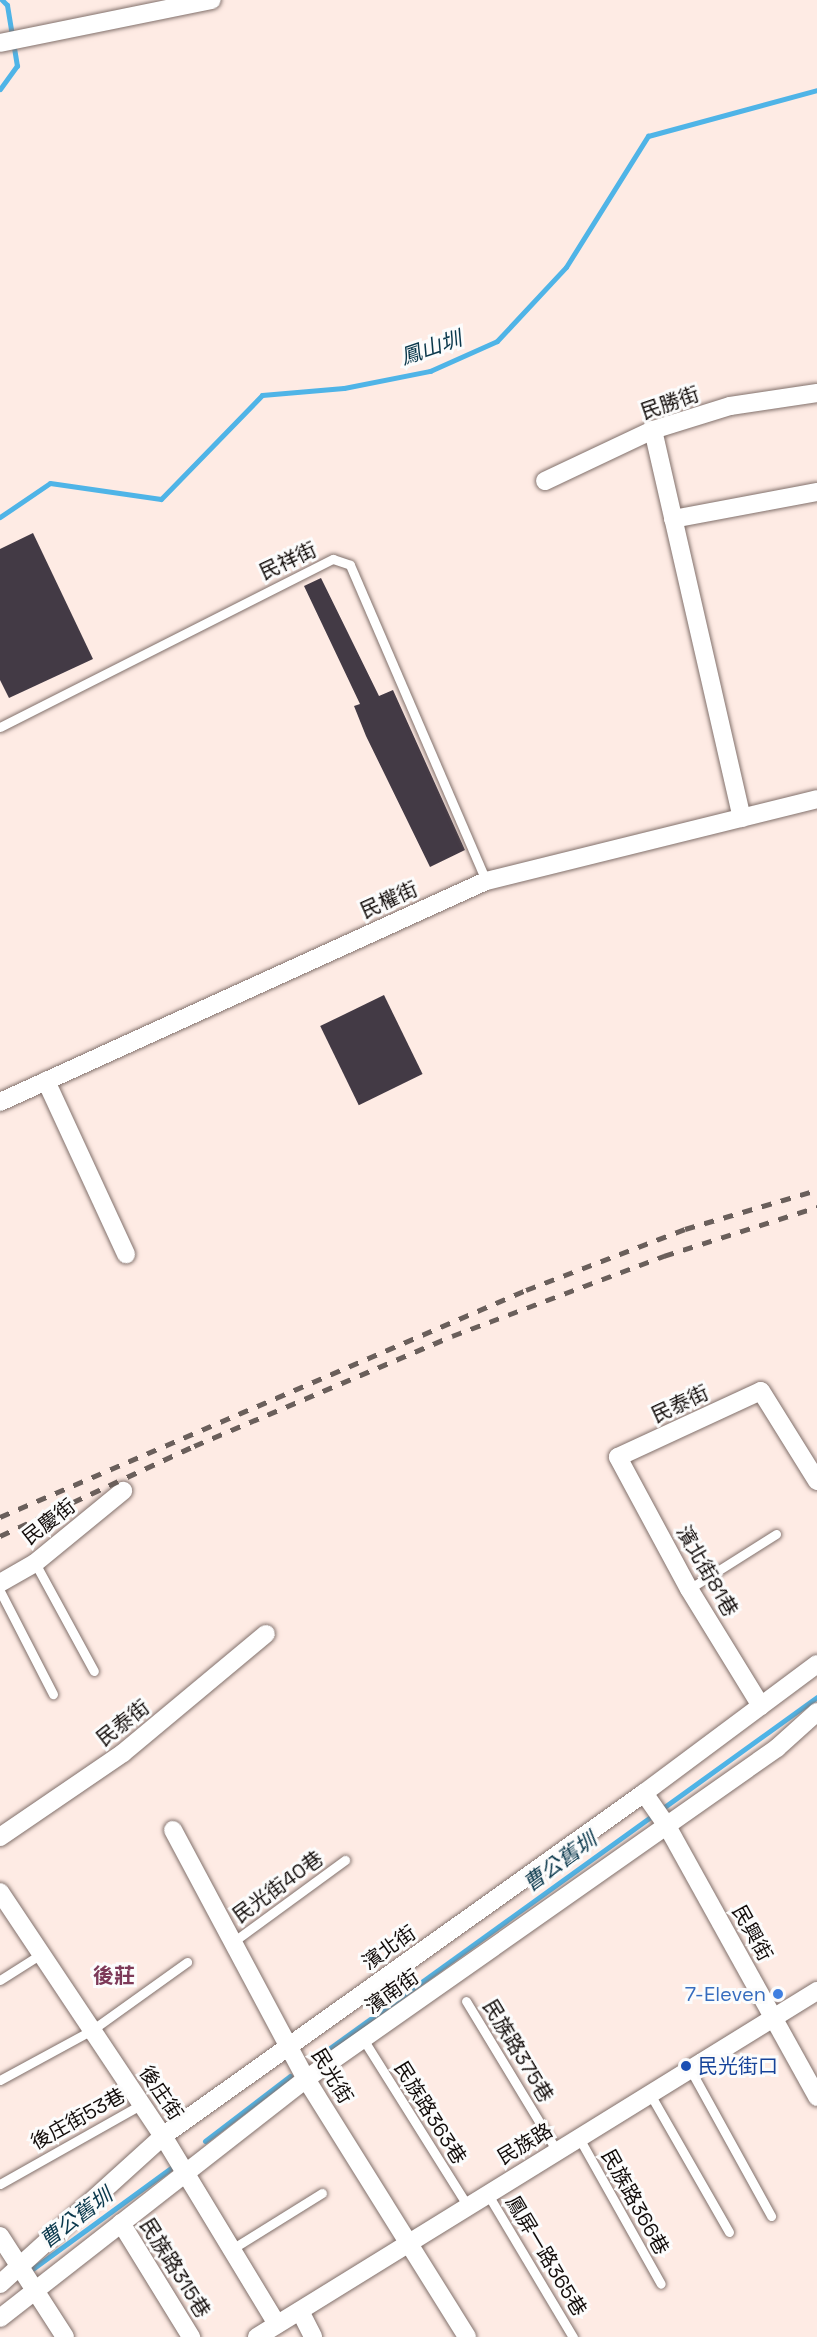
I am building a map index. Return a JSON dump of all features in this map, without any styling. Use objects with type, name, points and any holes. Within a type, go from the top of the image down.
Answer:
[{"type":"street","points":[[0,43],[212,0]]},
{"type":"street","name":"民勝街","points":[[545,481],[653,430],[730,406],[817,393]]},
{"type":"street","points":[[653,430],[742,818]]},
{"type":"street","points":[[673,519],[817,492]]},
{"type":"street","name":"民權街","points":[[0,1102],[486,881],[817,799]]},
{"type":"street","points":[[46,1081],[126,1254]]},
{"type":"street","name":"民泰街","points":[[618,1457],[761,1391],[817,1481]]},
{"type":"street","name":"濱北街81巷","points":[[618,1457],[689,1589],[761,1706]]},
{"type":"street","name":"民慶街","points":[[0,1583],[35,1563],[123,1491]]},
{"type":"street","name":"民泰街","points":[[0,1837],[123,1753],[266,1634]]},
{"type":"street","name":"濱北街","points":[[0,2284],[26,2277],[163,2136],[288,2047],[655,1809],[761,1706],[817,1664]]},
{"type":"street","name":"濱南街","points":[[0,2318],[26,2277],[121,2223],[306,2079],[363,2039],[655,1809],[777,1748],[817,1712]]},
{"type":"street","name":"民興街","points":[[655,1809],[817,2097]]},
{"type":"street","name":"民光街","points":[[173,1830],[306,2079],[468,2337]]},
{"type":"street","name":"後庄街","points":[[0,1892],[163,2136],[277,2324]]},
{"type":"street","name":"民族路","points":[[257,2337],[467,2205],[817,1991]]},
{"type":"street","name":"民族路315巷","points":[[121,2223],[191,2337]]},
{"type":"street","points":[[0,2236],[65,2337]]},
{"type":"street","points":[[300,2312],[313,2337]]},
{"type":"lane","name":"民祥街","points":[[0,727],[333,559],[350,565],[486,881]]},
{"type":"lane","points":[[689,1589],[776,1534]]},
{"type":"lane","points":[[35,1563],[94,1671]]},
{"type":"lane","points":[[0,1591],[53,1694]]},
{"type":"lane","name":"民光街40巷","points":[[233,1942],[345,1860]]},
{"type":"lane","points":[[0,1980],[41,1954]]},
{"type":"lane","points":[[0,2080],[92,2030],[187,1962]]},
{"type":"lane","name":"民族路375巷","points":[[466,2001],[557,2151]]},
{"type":"lane","name":"民族路363巷","points":[[363,2039],[467,2205]]},
{"type":"lane","points":[[690,2069],[771,2216]]},
{"type":"lane","points":[[650,2094],[729,2232]]},
{"type":"lane","name":"後庄街53巷","points":[[0,2184],[142,2104]]},
{"type":"lane","name":"民族路366巷","points":[[579,2138],[661,2284]]},
{"type":"lane","points":[[232,2249],[322,2193]]},
{"type":"lane","name":"鳳屏一路365巷","points":[[487,2193],[573,2337]]},
{"type":"building","points":[[33,533],[93,659],[9,698],[0,680],[0,549]]},
{"type":"building","points":[[321,578],[379,696],[393,690],[465,850],[430,867],[366,736],[354,706],[360,704],[304,586]]},
{"type":"building","points":[[384,995],[423,1074],[359,1105],[320,1026]]},
{"type":"waterway","points":[[0,89],[17,66],[7,5],[2,0]]},
{"type":"waterway","name":"鳳山圳","points":[[0,517],[50,483],[161,499],[262,395],[344,388],[430,371],[497,341],[566,267],[648,136],[817,90]]},
{"type":"waterway","name":"曹公舊圳","points":[[323,2053],[817,1697]]},
{"type":"waterway","name":"曹公舊圳","points":[[205,2141],[290,2076]]},
{"type":"waterway","name":"曹公舊圳","points":[[27,2273],[171,2168]]},
{"type":"railway","points":[[0,1517],[526,1290],[685,1229],[817,1190]]},
{"type":"railway","points":[[0,1536],[194,1446],[452,1336],[664,1256],[817,1207]]},
{"type":"place","name":"7-Eleven","points":[[778,1994]]},
{"type":"place","name":"民光街口","points":[[686,2066]]},
{"type":"district","name":"後莊","points":[[114,1976]]}]
